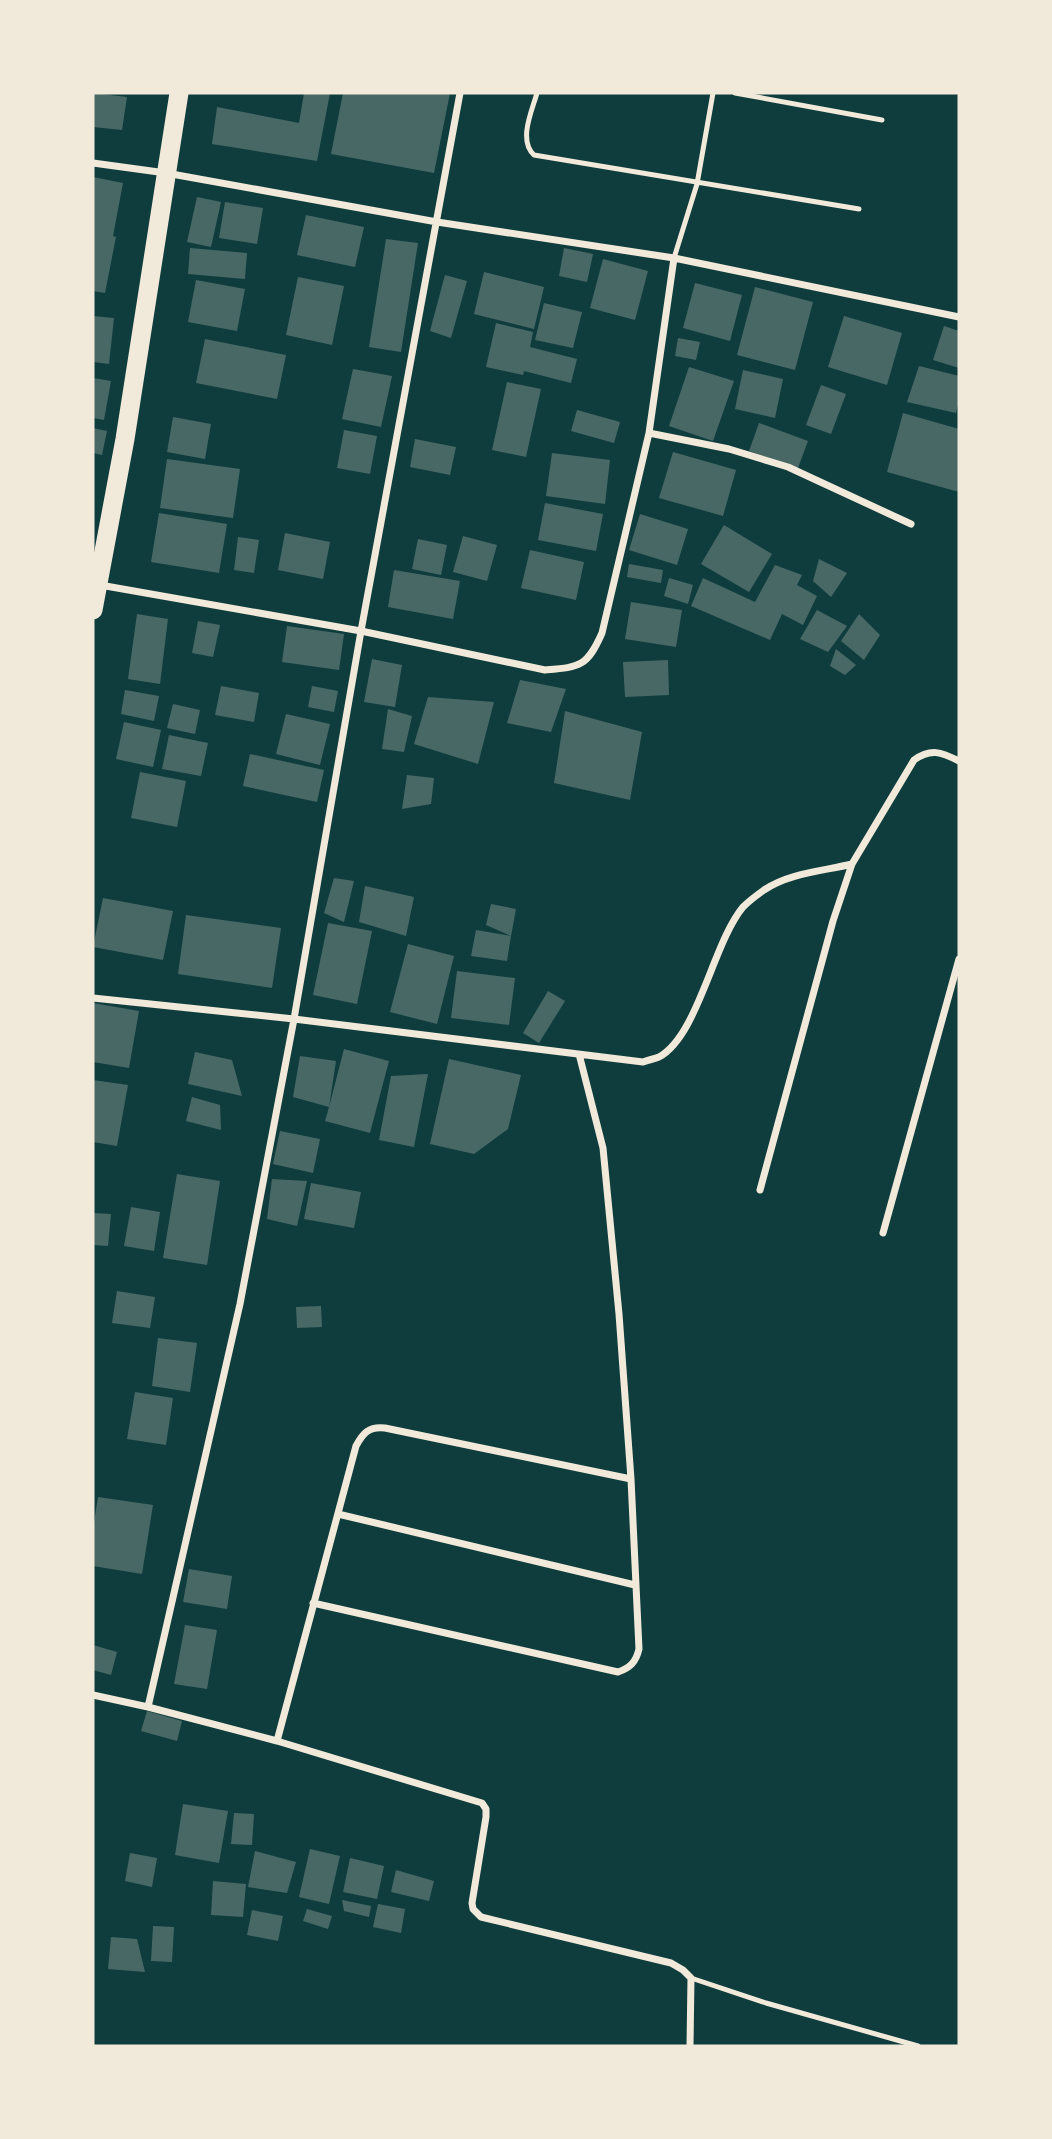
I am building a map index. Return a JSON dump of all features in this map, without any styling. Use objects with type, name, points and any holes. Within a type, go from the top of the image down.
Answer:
[{"type":"highway","points":[[93,610],[95,584],[125,439],[179,93]]},
{"type":"street","points":[[148,1707],[240,1304],[294,1019],[460,93]]},
{"type":"street","points":[[93,163],[166,173],[437,222],[674,258],[959,317]]},
{"type":"street","points":[[95,584],[362,631],[545,670],[570,668],[585,662],[602,633],[649,433],[674,258]]},
{"type":"street","points":[[649,433],[729,449],[775,463],[911,524]]},
{"type":"street","points":[[760,1191],[833,921],[852,864],[914,760],[924,753],[934,752],[943,753],[959,761]]},
{"type":"street","points":[[93,998],[294,1019],[643,1062],[661,1056],[681,1036],[729,928],[744,906],[781,880],[852,864]]},
{"type":"street","points":[[883,1233],[959,959]]},
{"type":"street","points":[[313,1604],[618,1672],[637,1658],[639,1649],[632,1479],[619,1314],[603,1148],[579,1054]]},
{"type":"street","points":[[277,1741],[356,1446],[362,1434],[377,1427],[632,1479]]},
{"type":"street","points":[[338,1514],[635,1585]]},
{"type":"street","points":[[93,1695],[277,1741],[482,1803],[486,1817],[473,1909],[481,1917],[671,1963],[684,1970],[691,1978],[690,2046]]},
{"type":"lane","points":[[537,93],[525,141],[534,155],[859,209]]},
{"type":"lane","points":[[674,258],[697,184],[713,93]]},
{"type":"lane","points":[[735,93],[881,120]]},
{"type":"lane","points":[[691,1978],[766,2003],[918,2046]]},
{"type":"building","points":[[93,93],[127,97],[122,130],[93,127]]},
{"type":"building","points":[[304,93],[330,93],[317,161],[212,144],[217,107],[299,123]]},
{"type":"building","points":[[343,93],[450,93],[434,173],[331,154]]},
{"type":"building","points":[[93,177],[123,183],[105,293],[93,291]]},
{"type":"building","points":[[197,197],[221,202],[211,247],[187,242]]},
{"type":"building","points":[[225,202],[263,208],[257,244],[219,238]]},
{"type":"building","points":[[306,215],[364,227],[355,267],[297,255]]},
{"type":"building","points":[[386,239],[418,243],[401,352],[369,347]]},
{"type":"building","points":[[190,248],[247,253],[245,279],[188,274]]},
{"type":"building","points":[[564,248],[593,254],[587,282],[559,276]]},
{"type":"building","points":[[603,259],[648,271],[635,320],[590,308]]},
{"type":"building","points":[[484,272],[544,287],[534,329],[474,314]]},
{"type":"building","points":[[445,275],[467,281],[451,338],[430,331]]},
{"type":"building","points":[[298,277],[344,286],[332,345],[286,335]]},
{"type":"building","points":[[196,280],[245,289],[237,331],[188,322]]},
{"type":"building","points":[[695,283],[742,295],[730,341],[683,328]]},
{"type":"building","points":[[755,287],[813,302],[795,370],[737,355]]},
{"type":"building","points":[[544,303],[582,312],[573,348],[535,340]]},
{"type":"building","points":[[93,316],[114,318],[109,364],[93,362]]},
{"type":"building","points":[[844,316],[902,333],[887,385],[828,367]]},
{"type":"building","points":[[496,323],[533,332],[530,347],[577,359],[571,383],[524,371],[523,375],[486,367]]},
{"type":"building","points":[[944,326],[959,331],[959,368],[933,360]]},
{"type":"building","points":[[678,338],[700,342],[696,360],[675,356]]},
{"type":"building","points":[[205,339],[286,355],[277,399],[196,383]]},
{"type":"building","points":[[919,366],[959,376],[956,413],[907,402]]},
{"type":"building","points":[[689,367],[734,381],[713,441],[669,426]]},
{"type":"building","points":[[353,369],[392,376],[381,427],[342,419]]},
{"type":"building","points":[[743,370],[783,379],[775,418],[735,409]]},
{"type":"building","points":[[93,378],[111,381],[104,420],[93,418]]},
{"type":"building","points":[[507,382],[541,389],[526,457],[492,450]]},
{"type":"building","points":[[821,385],[846,394],[831,434],[806,425]]},
{"type":"building","points":[[577,410],[620,422],[614,443],[571,431]]},
{"type":"building","points":[[903,413],[959,429],[959,492],[887,472]]},
{"type":"building","points":[[173,417],[211,424],[205,459],[167,452]]},
{"type":"building","points":[[759,423],[808,441],[798,468],[749,451]]},
{"type":"building","points":[[93,428],[107,431],[102,455],[93,453]]},
{"type":"building","points":[[344,430],[377,436],[370,474],[337,468]]},
{"type":"building","points":[[415,439],[456,447],[450,475],[410,467]]},
{"type":"building","points":[[673,452],[736,470],[723,516],[659,498]]},
{"type":"building","points":[[552,453],[610,460],[605,504],[546,496]]},
{"type":"building","points":[[167,459],[240,469],[233,518],[160,508]]},
{"type":"building","points":[[545,503],[603,514],[596,551],[538,540]]},
{"type":"building","points":[[159,513],[227,524],[219,573],[151,562]]},
{"type":"building","points":[[640,514],[688,529],[677,565],[629,550]]},
{"type":"building","points":[[724,525],[772,554],[749,592],[701,564]]},
{"type":"building","points":[[285,533],[330,542],[323,579],[278,570]]},
{"type":"building","points":[[463,536],[497,545],[487,581],[453,572]]},
{"type":"building","points":[[238,537],[259,540],[254,573],[234,570]]},
{"type":"building","points":[[418,539],[447,545],[441,575],[412,569]]},
{"type":"building","points":[[530,550],[584,562],[576,600],[521,588]]},
{"type":"building","points":[[819,559],[847,573],[831,597],[813,581]]},
{"type":"building","points":[[629,564],[663,570],[661,583],[627,577]]},
{"type":"building","points":[[775,565],[802,575],[797,585],[817,596],[803,625],[782,614],[770,640],[691,606],[703,578],[755,602]]},
{"type":"building","points":[[394,570],[460,581],[453,619],[388,607]]},
{"type":"building","points":[[669,578],[693,585],[688,604],[664,596]]},
{"type":"building","points":[[631,602],[682,610],[676,647],[625,639]]},
{"type":"building","points":[[817,610],[847,626],[828,652],[800,639]]},
{"type":"building","points":[[137,614],[168,619],[160,684],[128,679]]},
{"type":"building","points":[[859,614],[880,635],[864,660],[841,641]]},
{"type":"building","points":[[198,621],[220,625],[213,657],[192,653]]},
{"type":"building","points":[[287,626],[344,634],[339,670],[282,662]]},
{"type":"building","points":[[836,649],[856,665],[845,675],[830,666]]},
{"type":"building","points":[[372,659],[402,665],[395,707],[364,702]]},
{"type":"building","points":[[668,660],[669,695],[625,697],[623,662]]},
{"type":"building","points":[[520,680],[566,689],[551,732],[507,723]]},
{"type":"building","points":[[221,686],[259,693],[254,722],[215,715]]},
{"type":"building","points":[[312,686],[338,691],[334,712],[308,707]]},
{"type":"building","points":[[125,690],[159,696],[154,721],[121,714]]},
{"type":"building","points":[[428,697],[494,702],[478,764],[414,744]]},
{"type":"building","points":[[173,704],[200,710],[195,734],[167,728]]},
{"type":"building","points":[[388,709],[412,716],[404,752],[382,749]]},
{"type":"building","points":[[565,711],[642,732],[630,800],[554,783]]},
{"type":"building","points":[[286,714],[330,724],[320,765],[276,754]]},
{"type":"building","points":[[124,722],[161,730],[153,767],[116,759]]},
{"type":"building","points":[[169,735],[208,743],[201,776],[162,769]]},
{"type":"building","points":[[250,754],[324,770],[317,802],[243,786]]},
{"type":"building","points":[[140,772],[186,781],[177,827],[131,818]]},
{"type":"building","points":[[407,775],[434,778],[431,804],[402,809]]},
{"type":"building","points":[[334,878],[354,881],[344,922],[324,913]]},
{"type":"building","points":[[365,886],[414,897],[406,936],[359,922]]},
{"type":"building","points":[[103,898],[173,911],[163,960],[93,947]]},
{"type":"building","points":[[491,904],[516,909],[511,936],[486,925]]},
{"type":"building","points":[[186,915],[281,928],[272,988],[178,974]]},
{"type":"building","points":[[328,923],[372,931],[357,1004],[313,995]]},
{"type":"building","points":[[476,930],[511,936],[507,961],[471,956]]},
{"type":"building","points":[[408,944],[454,956],[437,1024],[390,1012]]},
{"type":"building","points":[[457,971],[515,978],[509,1025],[451,1018]]},
{"type":"building","points":[[548,991],[565,1001],[539,1043],[523,1033]]},
{"type":"building","points":[[93,1003],[139,1011],[129,1068],[93,1062]]},
{"type":"building","points":[[344,1049],[389,1061],[370,1133],[325,1121]]},
{"type":"building","points":[[195,1052],[232,1060],[242,1096],[188,1084]]},
{"type":"building","points":[[300,1056],[336,1061],[329,1107],[293,1097]]},
{"type":"building","points":[[449,1059],[521,1075],[508,1129],[474,1154],[430,1144]]},
{"type":"building","points":[[428,1074],[414,1147],[379,1140],[391,1076]]},
{"type":"building","points":[[93,1080],[128,1085],[117,1146],[93,1142]]},
{"type":"building","points":[[192,1097],[220,1105],[221,1130],[186,1121]]},
{"type":"building","points":[[280,1131],[320,1139],[313,1173],[273,1164]]},
{"type":"building","points":[[177,1174],[220,1181],[207,1265],[163,1258]]},
{"type":"building","points":[[272,1179],[307,1181],[297,1226],[267,1219]]},
{"type":"building","points":[[311,1183],[361,1192],[354,1228],[304,1219]]},
{"type":"building","points":[[131,1207],[160,1212],[154,1251],[124,1246]]},
{"type":"building","points":[[93,1213],[111,1214],[108,1246],[93,1245]]},
{"type":"building","points":[[117,1291],[155,1297],[150,1328],[112,1323]]},
{"type":"building","points":[[321,1306],[322,1327],[297,1328],[296,1307]]},
{"type":"building","points":[[158,1338],[197,1343],[190,1392],[152,1386]]},
{"type":"building","points":[[135,1392],[173,1398],[166,1445],[127,1439]]},
{"type":"building","points":[[98,1497],[153,1505],[142,1574],[93,1566],[93,1529]]},
{"type":"building","points":[[189,1569],[232,1576],[227,1609],[183,1602]]},
{"type":"building","points":[[185,1625],[217,1630],[207,1689],[174,1684]]},
{"type":"building","points":[[93,1645],[117,1652],[111,1675],[93,1670]]},
{"type":"building","points":[[147,1711],[182,1721],[177,1741],[141,1731]]},
{"type":"building","points":[[183,1804],[228,1811],[219,1863],[175,1855]]},
{"type":"building","points":[[234,1813],[254,1814],[252,1845],[231,1844]]},
{"type":"building","points":[[310,1849],[340,1856],[329,1904],[299,1897]]},
{"type":"building","points":[[255,1851],[296,1862],[287,1893],[248,1887]]},
{"type":"building","points":[[130,1853],[157,1858],[152,1887],[125,1881]]},
{"type":"building","points":[[350,1858],[384,1866],[377,1899],[343,1892]]},
{"type":"building","points":[[396,1870],[434,1881],[429,1901],[391,1892]]},
{"type":"building","points":[[213,1881],[246,1884],[243,1917],[211,1915]]},
{"type":"building","points":[[342,1900],[371,1906],[369,1917],[344,1911]]},
{"type":"building","points":[[378,1904],[405,1909],[401,1933],[373,1927]]},
{"type":"building","points":[[307,1909],[332,1916],[328,1929],[303,1921]]},
{"type":"building","points":[[252,1910],[283,1916],[278,1941],[247,1935]]},
{"type":"building","points":[[153,1926],[174,1927],[172,1962],[151,1961]]},
{"type":"building","points":[[111,1937],[137,1939],[145,1972],[108,1969]]}]
